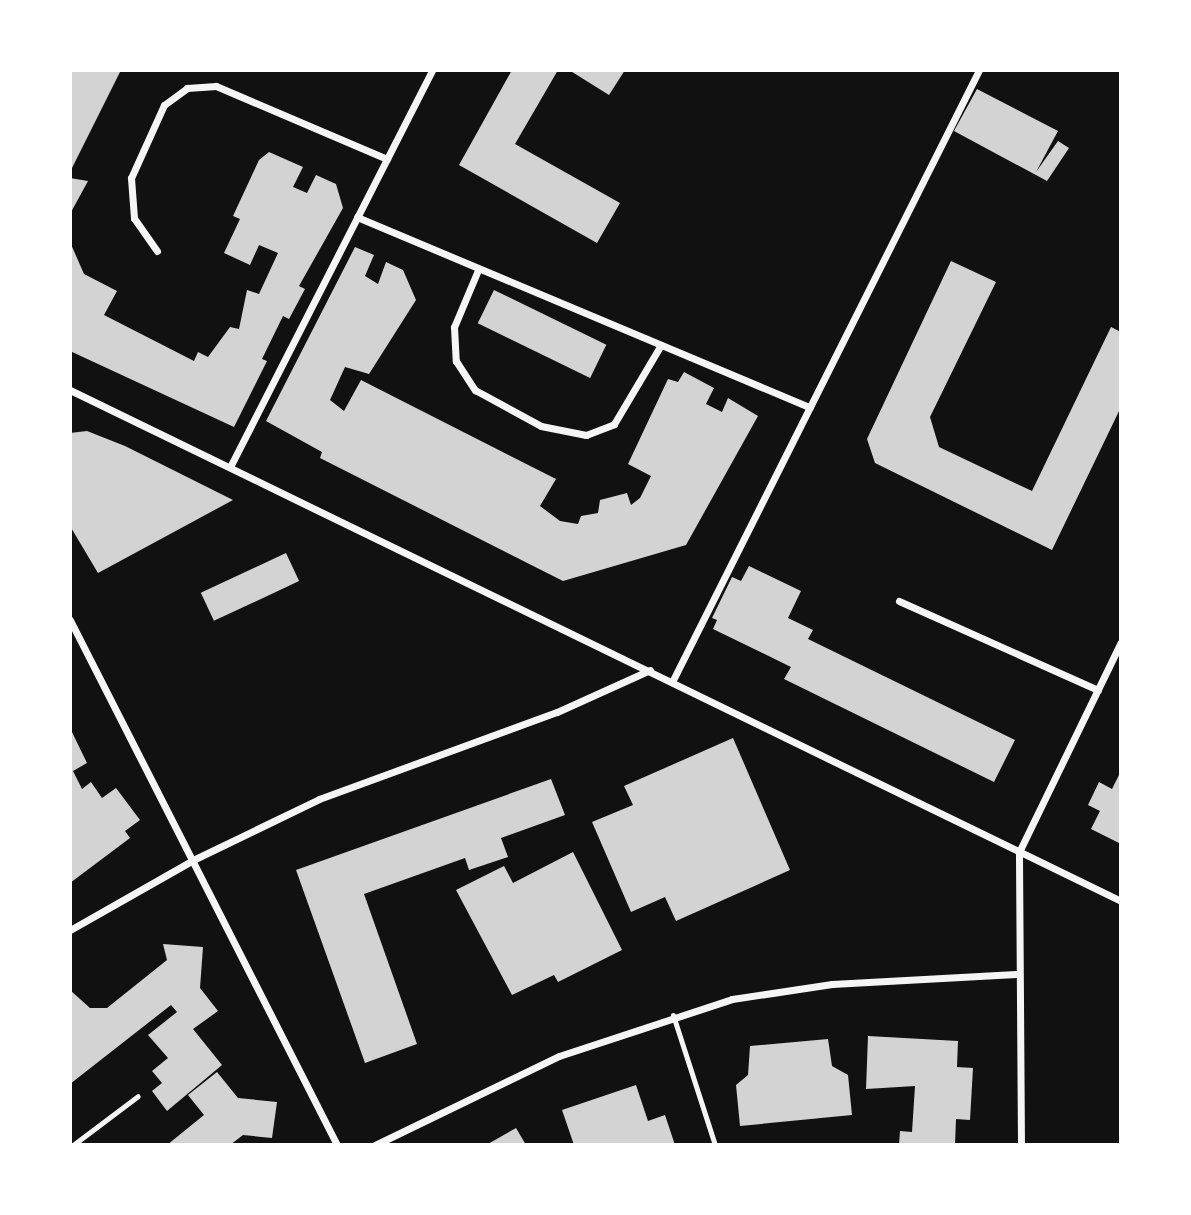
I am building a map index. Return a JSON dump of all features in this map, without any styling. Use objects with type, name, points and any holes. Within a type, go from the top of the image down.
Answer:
[{"type":"street","points":[[230,467],[432,70]]},
{"type":"street","points":[[672,682],[979,70]]},
{"type":"street","points":[[157,251],[134,218],[131,177],[164,105],[187,88],[216,86],[387,159]]},
{"type":"street","points":[[357,218],[810,407]]},
{"type":"street","points":[[478,270],[454,327],[456,361],[475,390],[541,426],[579,435],[614,424],[661,345]]},
{"type":"street","points":[[70,390],[1121,901]]},
{"type":"street","points":[[899,601],[1098,690]]},
{"type":"street","points":[[70,620],[337,1145]]},
{"type":"street","points":[[1021,1145],[1016,974],[1019,852],[1121,642]]},
{"type":"street","points":[[70,930],[193,860],[318,799],[650,670]]},
{"type":"street","points":[[375,1145],[559,1056],[673,1015],[832,984],[1016,974]]},
{"type":"lane","points":[[673,1015],[715,1145]]},
{"type":"lane","points":[[73,1145],[138,1096]]},
{"type":"building","points":[[70,70],[121,70],[70,172]]},
{"type":"building","points":[[512,70],[558,70],[515,144],[620,203],[597,243],[459,165]]},
{"type":"building","points":[[569,70],[625,70],[609,95]]},
{"type":"building","points":[[977,89],[1058,131],[1036,172],[1058,141],[1069,148],[1047,181],[954,131]]},
{"type":"building","points":[[269,152],[303,167],[293,187],[307,193],[316,175],[336,184],[343,208],[299,286],[305,289],[289,319],[283,316],[262,359],[267,361],[234,427],[70,351],[70,242],[84,274],[117,291],[104,315],[194,361],[198,352],[208,357],[230,327],[239,329],[247,290],[259,294],[278,253],[259,245],[250,265],[224,253],[240,219],[233,216],[259,160]]},
{"type":"building","points":[[70,178],[88,181],[70,214]]},
{"type":"building","points":[[355,247],[374,255],[365,276],[378,284],[386,262],[403,270],[416,300],[369,374],[345,367],[330,400],[344,411],[361,380],[556,479],[540,506],[560,521],[578,524],[581,516],[598,513],[600,500],[627,493],[631,505],[640,498],[651,476],[628,464],[668,379],[678,382],[684,372],[714,388],[706,404],[722,412],[728,398],[758,416],[686,545],[563,581],[320,458],[322,452],[266,421]]},
{"type":"building","points":[[951,261],[996,282],[930,417],[939,447],[1032,491],[1111,327],[1121,332],[1121,407],[1052,550],[875,463],[867,439]]},
{"type":"building","points":[[494,290],[606,345],[590,378],[478,323]]},
{"type":"building","points":[[87,431],[125,446],[233,500],[98,573],[70,526],[70,433]]},
{"type":"building","points":[[286,553],[299,581],[214,621],[201,593]]},
{"type":"building","points":[[749,566],[801,591],[788,618],[813,630],[808,639],[1015,740],[994,782],[784,679],[791,667],[713,629],[717,620],[712,618],[732,577],[741,581]]},
{"type":"building","points":[[70,728],[87,763],[73,771],[82,789],[91,782],[102,798],[116,788],[140,820],[125,831],[130,838],[70,883]]},
{"type":"building","points":[[733,738],[790,870],[676,921],[665,897],[631,912],[592,822],[633,805],[624,786]]},
{"type":"building","points":[[1121,771],[1121,844],[1091,829],[1100,811],[1088,805],[1099,782],[1112,789]]},
{"type":"building","points":[[551,779],[565,815],[501,838],[508,857],[469,870],[465,858],[364,894],[417,1044],[365,1063],[296,870]]},
{"type":"building","points":[[573,852],[622,950],[558,982],[554,975],[512,995],[456,890],[504,866],[513,883]]},
{"type":"building","points":[[163,944],[203,947],[200,988],[218,1011],[193,1029],[222,1065],[167,1111],[152,1091],[162,1083],[152,1071],[168,1058],[148,1035],[177,1012],[171,1005],[70,1084],[70,990],[90,1008],[107,1008],[167,960]]},
{"type":"building","points":[[868,1036],[958,1041],[957,1067],[973,1068],[970,1120],[956,1119],[955,1145],[899,1145],[900,1131],[912,1132],[915,1086],[866,1089]]},
{"type":"building","points":[[828,1039],[832,1066],[848,1075],[852,1115],[740,1126],[736,1085],[748,1075],[750,1046]]},
{"type":"building","points":[[217,1072],[238,1098],[277,1102],[272,1138],[243,1135],[230,1145],[167,1145],[204,1115],[188,1095]]},
{"type":"building","points":[[636,1085],[648,1121],[665,1115],[675,1145],[574,1145],[562,1110]]},
{"type":"building","points":[[516,1128],[526,1145],[486,1145]]}]
